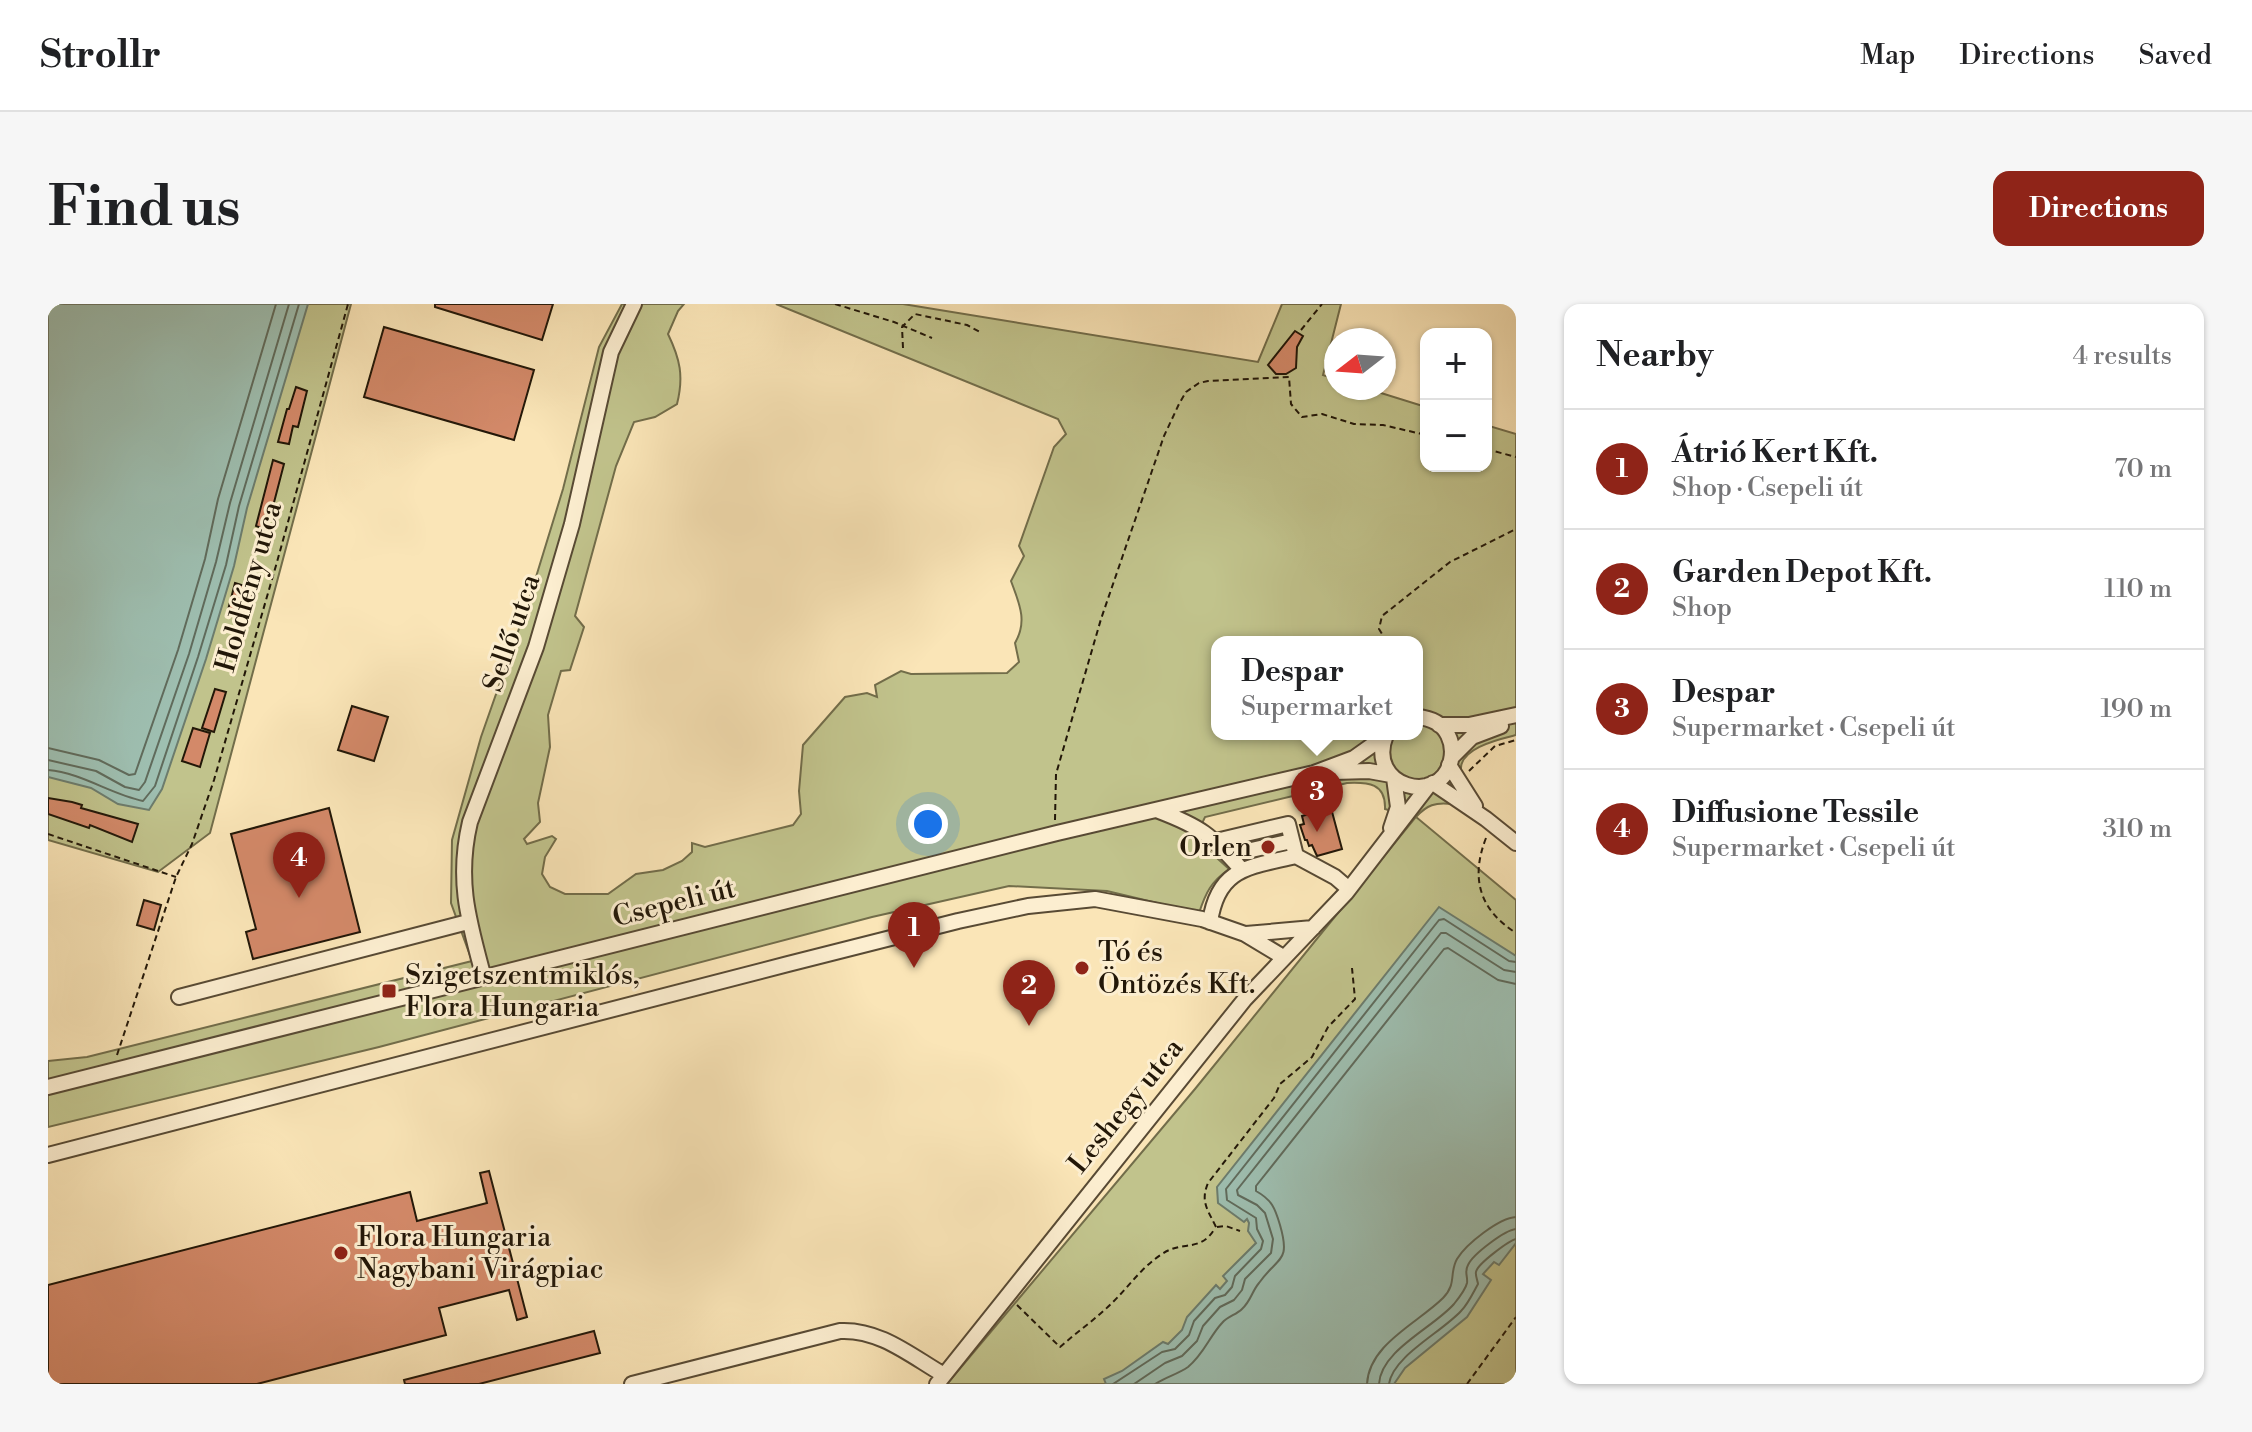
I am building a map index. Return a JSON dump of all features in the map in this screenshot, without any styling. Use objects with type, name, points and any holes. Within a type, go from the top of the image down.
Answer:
[{"type":"street","name":"Sellő utca","points":[[484,978],[468,922],[462,867],[470,822],[541,633],[572,524],[611,352],[634,304]]},
{"type":"street","points":[[1439,725],[1469,725],[1516,715]]},
{"type":"street","points":[[1423,717],[1439,725],[1449,736],[1451,761],[1460,785],[1488,821]]},
{"type":"street","points":[[1451,761],[1472,737],[1516,721]]},
{"type":"street","name":"Csepeli út","points":[[48,1087],[1057,833],[1314,773],[1354,758],[1379,740]]},
{"type":"street","name":"Leshegy utca","points":[[1365,869],[1395,817],[1398,798],[1382,756],[1385,740]]},
{"type":"street","name":"Leshegy utca","points":[[940,1380],[1227,1021],[1349,889],[1431,784],[1443,776],[1451,761]]},
{"type":"street","name":"Csepeli út","points":[[1314,773],[1360,770],[1392,777],[1414,787],[1431,784]]},
{"type":"street","points":[[1431,784],[1515,841]]},
{"type":"street","points":[[1159,811],[1194,824],[1216,841],[1241,869]]},
{"type":"street","points":[[1216,841],[1288,824],[1296,856]]},
{"type":"street","points":[[1229,855],[1292,841]]},
{"type":"street","points":[[1210,922],[1217,892],[1241,869],[1296,856],[1335,877],[1349,889]]},
{"type":"street","points":[[48,1155],[788,964],[1014,909],[1095,899],[1210,922],[1245,934],[1283,957]]},
{"type":"street","points":[[179,997],[468,922]]},
{"type":"street","points":[[1245,934],[1313,928]]},
{"type":"street","points":[[632,1384],[855,1330],[877,1335],[940,1380]]},
{"type":"path","name":"Holdfény utca","points":[[111,1071],[176,877],[192,844],[214,780],[348,304]]},
{"type":"path","points":[[835,304],[932,338]]},
{"type":"path","points":[[1301,330],[1322,304]]},
{"type":"path","points":[[903,348],[902,327],[911,316],[919,314],[967,325],[980,332]]},
{"type":"path","points":[[1057,833],[1054,812],[1056,774],[1101,619],[1164,436],[1186,392],[1208,381],[1289,377],[1291,404],[1302,417],[1322,414],[1354,424],[1383,425],[1420,434]]},
{"type":"path","points":[[1492,451],[1516,457]]},
{"type":"path","points":[[1383,636],[1379,629],[1382,616],[1450,562],[1516,529]]},
{"type":"path","points":[[1460,785],[1468,772],[1495,746],[1516,740]]},
{"type":"path","points":[[1488,821],[1480,857],[1480,889],[1484,904],[1491,913],[1516,933]]},
{"type":"path","points":[[48,834],[176,877]]},
{"type":"path","points":[[1216,1227],[1205,1207],[1204,1194],[1208,1183],[1274,1098],[1280,1084],[1312,1057],[1328,1027],[1355,999],[1352,968]]},
{"type":"path","points":[[1216,1227],[1226,1226],[1240,1231]]},
{"type":"path","points":[[1007,1296],[1060,1347],[1114,1301],[1126,1285],[1156,1258],[1169,1249],[1200,1244],[1210,1238],[1216,1227]]},
{"type":"path","points":[[1467,1384],[1516,1317]]},
{"type":"green space","points":[[48,304],[351,304],[210,833],[158,872],[48,840]]},
{"type":"green space","points":[[622,304],[684,304],[668,334],[680,368],[677,404],[655,417],[634,422],[616,466],[575,616],[584,627],[570,670],[561,671],[548,715],[550,747],[538,803],[540,822],[524,839],[527,844],[552,836],[556,839],[545,857],[542,874],[550,887],[565,894],[608,894],[636,874],[663,870],[682,861],[692,852],[692,843],[705,847],[793,825],[801,814],[799,791],[803,745],[845,697],[867,693],[877,697],[875,685],[901,671],[911,674],[1007,673],[1019,662],[1015,643],[1022,620],[1011,581],[1024,556],[1019,546],[1054,447],[1066,434],[1058,419],[776,304],[903,304],[1258,362],[1282,304],[1341,304],[1335,328],[1324,328],[1324,400],[1396,398],[1420,405],[1420,472],[1492,472],[1492,427],[1516,434],[1516,735],[1491,742],[1466,756],[1461,771],[1470,788],[1452,804],[1432,805],[1416,817],[1516,900],[1516,1384],[947,1384],[1195,1089],[1415,818],[1385,809],[1385,800],[1379,789],[1369,784],[1347,783],[1205,817],[1195,838],[1229,869],[1210,888],[1199,913],[1107,891],[1009,886],[872,917],[379,1047],[48,1127],[48,1061],[87,1057],[472,961],[451,903],[452,840],[481,737],[528,603],[563,489],[599,347]]},
{"type":"water","points":[[48,304],[308,304],[206,659],[162,789],[149,810],[118,804],[91,788],[48,777]]},
{"type":"water","points":[[1439,907],[1516,956],[1516,1243],[1499,1265],[1494,1262],[1483,1274],[1491,1280],[1467,1317],[1405,1368],[1394,1384],[1106,1384],[1104,1379],[1122,1371],[1163,1342],[1168,1344],[1182,1330],[1187,1317],[1216,1285],[1220,1289],[1227,1281],[1223,1276],[1256,1243],[1248,1231],[1247,1219],[1244,1222],[1218,1203],[1217,1187]]},
{"type":"building","points":[[435,304],[553,304],[542,340],[435,307]]},
{"type":"building","points":[[384,327],[534,370],[514,440],[364,397]]},
{"type":"building","points":[[1295,331],[1303,336],[1297,347],[1296,368],[1286,374],[1276,374],[1268,365]]},
{"type":"building","points":[[296,387],[307,391],[298,427],[293,426],[289,444],[278,442],[287,409]]},
{"type":"building","points":[[273,460],[284,464],[264,529],[256,526]]},
{"type":"building","points":[[235,583],[254,589],[246,615],[228,610]]},
{"type":"building","points":[[215,689],[226,692],[214,732],[202,728]]},
{"type":"building","points":[[352,706],[388,717],[374,761],[338,750]]},
{"type":"building","points":[[193,728],[210,733],[200,767],[182,761]]},
{"type":"building","points":[[48,798],[72,802],[82,805],[81,808],[138,824],[132,842],[90,825],[89,828],[48,814]]},
{"type":"building","points":[[329,808],[360,932],[253,959],[246,932],[256,929],[231,834]]},
{"type":"building","points":[[1331,808],[1342,849],[1317,856],[1312,845],[1309,846],[1305,840],[1300,825],[1304,824],[1302,816]]},
{"type":"building","points":[[144,900],[161,905],[154,930],[137,925]]},
{"type":"building","name":"Flora Hungaria Nagybani Virágpiac","points":[[489,1171],[527,1317],[517,1320],[509,1290],[439,1308],[446,1335],[257,1384],[48,1384],[48,1285],[410,1192],[417,1221],[487,1203],[480,1173]]},
{"type":"building","points":[[594,1331],[600,1353],[479,1384],[405,1384],[404,1380]]},
{"type":"place","name":"Despar","points":[[1317,832]]},
{"type":"place","name":"Orlen","points":[[1268,847]]},
{"type":"place","name":"Diffusione Tessile","points":[[299,898]]},
{"type":"place","name":"Átrió Kert Kft.","points":[[914,968]]},
{"type":"place","name":"Tó és Öntözés Kft.","points":[[1082,968]]},
{"type":"place","name":"Szigetszentmiklós, Flora Hungaria","points":[[389,991]]},
{"type":"place","name":"Garden Depot Kft.","points":[[1029,1026]]},
{"type":"place","name":"Flora Hungaria Nagybani Virágpiac","points":[[341,1253]]}]
